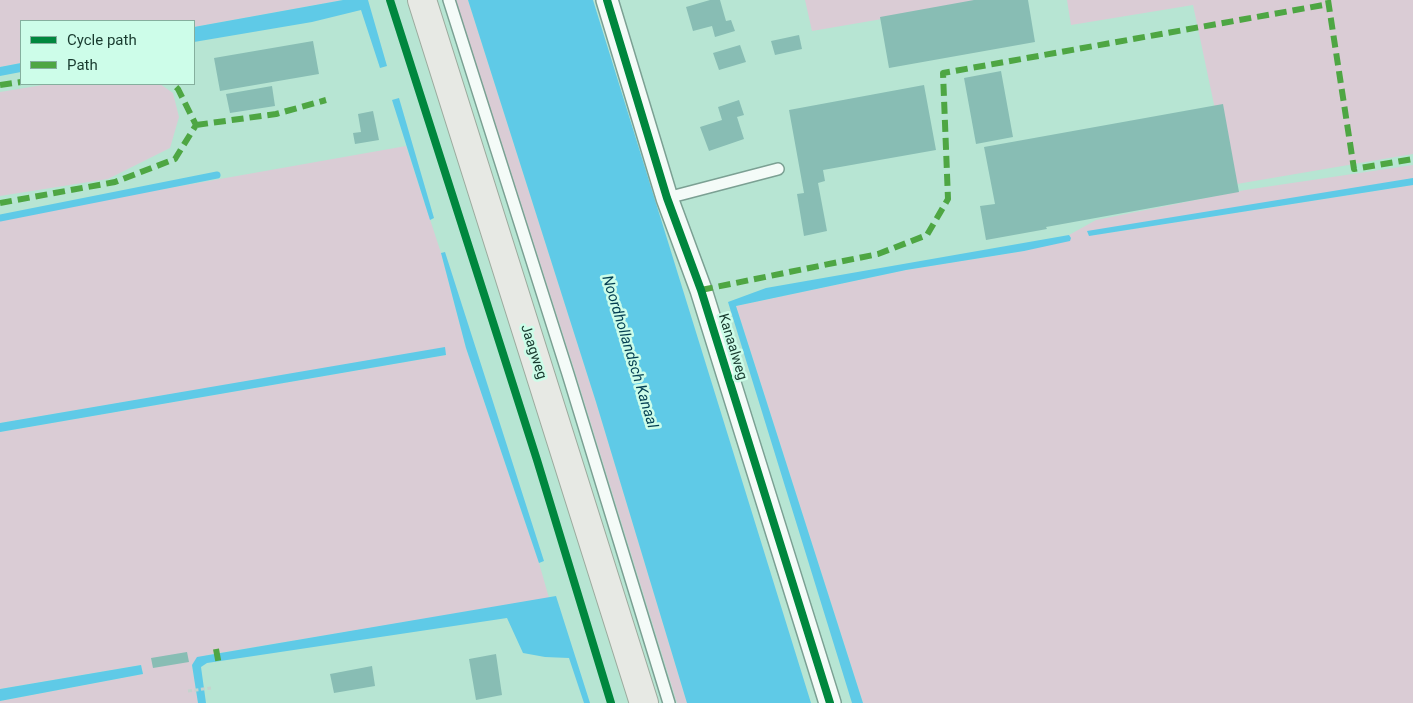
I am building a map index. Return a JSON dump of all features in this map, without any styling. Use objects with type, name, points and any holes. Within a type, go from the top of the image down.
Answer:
[{"type":"main road","name":"Jaagweg","points":[[422,0],[644,703]]},
{"type":"street","name":"Kanaalweg","points":[[607,0],[667,198],[701,290],[830,703]]},
{"type":"lane","points":[[449,0],[568,374],[669,703]]},
{"type":"lane","points":[[667,198],[778,169]]},
{"type":"path","points":[[188,691],[211,688]]},
{"type":"shaded area","points":[[0,0],[343,0],[195,27],[195,20],[20,20],[20,63],[0,67]]},
{"type":"shaded area","points":[[456,0],[468,0],[596,402],[687,703],[677,703],[575,372]]},
{"type":"shaded area","points":[[805,0],[993,0],[812,31]]},
{"type":"shaded area","points":[[1067,0],[1413,0],[1413,154],[1231,185],[1193,5],[1071,25]]},
{"type":"shaded area","points":[[43,85],[161,85],[173,93],[179,117],[170,148],[108,179],[0,196],[0,92]]},
{"type":"shaded area","points":[[406,146],[441,253],[466,348],[539,563],[549,598],[207,655],[192,665],[198,703],[0,703],[0,701],[143,674],[141,665],[0,689],[0,432],[446,355],[444,348],[0,423],[0,218]]},
{"type":"shaded area","points":[[1413,165],[1413,178],[1089,236],[1413,185],[1413,703],[863,703],[736,306],[906,270],[1024,251],[1071,238],[1069,235],[1096,220],[1245,190]]},
{"type":"water","points":[[343,0],[368,0],[387,66],[380,68],[361,10],[312,22],[195,42],[195,27]]},
{"type":"water","name":"Noordhollandsch Kanaal","points":[[468,0],[593,0],[811,703],[687,703],[596,402]]},
{"type":"water","points":[[20,63],[20,72],[0,76],[0,67]]},
{"type":"water","points":[[399,98],[434,218],[430,220],[392,100]]},
{"type":"water","points":[[1413,178],[1413,185],[1089,236],[1087,231]]},
{"type":"water","points":[[1069,235],[1070,241],[1024,251],[906,270],[736,306],[863,703],[852,703],[728,302],[766,288]]},
{"type":"water","points":[[445,252],[544,561],[539,563],[466,348],[441,253]]},
{"type":"water","points":[[445,347],[446,355],[0,432],[0,423]]},
{"type":"water","points":[[556,596],[590,703],[584,703],[569,658],[545,657],[523,653],[507,618],[207,663],[201,667],[206,703],[198,703],[192,665],[197,657]]},
{"type":"water","points":[[141,665],[143,674],[0,701],[0,689]]},
{"type":"building","points":[[710,0],[720,0],[726,21],[731,20],[735,31],[715,37],[712,26],[693,31],[686,7]]},
{"type":"building","points":[[974,0],[1028,0],[1035,42],[889,68],[880,17]]},
{"type":"building","points":[[799,35],[802,49],[775,55],[771,41]]},
{"type":"building","points":[[313,41],[319,74],[220,91],[214,58]]},
{"type":"building","points":[[740,45],[746,62],[719,70],[713,53]]},
{"type":"building","points":[[1001,71],[1013,137],[976,144],[964,78]]},
{"type":"building","points":[[924,85],[936,150],[823,170],[825,181],[818,183],[827,231],[804,236],[797,194],[804,193],[789,110]]},
{"type":"building","points":[[272,86],[275,106],[230,113],[226,94]]},
{"type":"building","points":[[739,100],[744,115],[737,117],[744,139],[709,151],[700,127],[722,120],[718,107]]},
{"type":"building","points":[[1223,104],[1239,192],[1046,227],[1047,229],[986,240],[980,206],[995,204],[984,147]]},
{"type":"building","points":[[373,111],[379,140],[355,144],[353,133],[361,132],[358,114]]},
{"type":"building","points":[[187,652],[189,662],[153,668],[151,658]]},
{"type":"building","points":[[496,654],[502,695],[476,700],[469,659]]},
{"type":"building","points":[[372,666],[375,686],[334,693],[330,674]]},
{"type":"waterway","points":[[0,218],[217,175]]},
{"type":"marked path","points":[[1328,0],[1354,169],[1413,159]]},
{"type":"marked path","points":[[701,290],[878,254],[927,235],[948,199],[943,73],[1329,4]]},
{"type":"marked path","points":[[0,85],[20,82]]},
{"type":"marked path","points":[[0,203],[115,182],[175,159],[196,125],[178,89],[174,85]]},
{"type":"marked path","points":[[196,125],[276,114],[326,100]]},
{"type":"marked path","points":[[216,649],[219,665]]},
{"type":"cycle path","points":[[390,0],[537,460],[611,703]]},
{"type":"cycle path","points":[[607,0],[667,198],[701,290],[830,703]]}]
